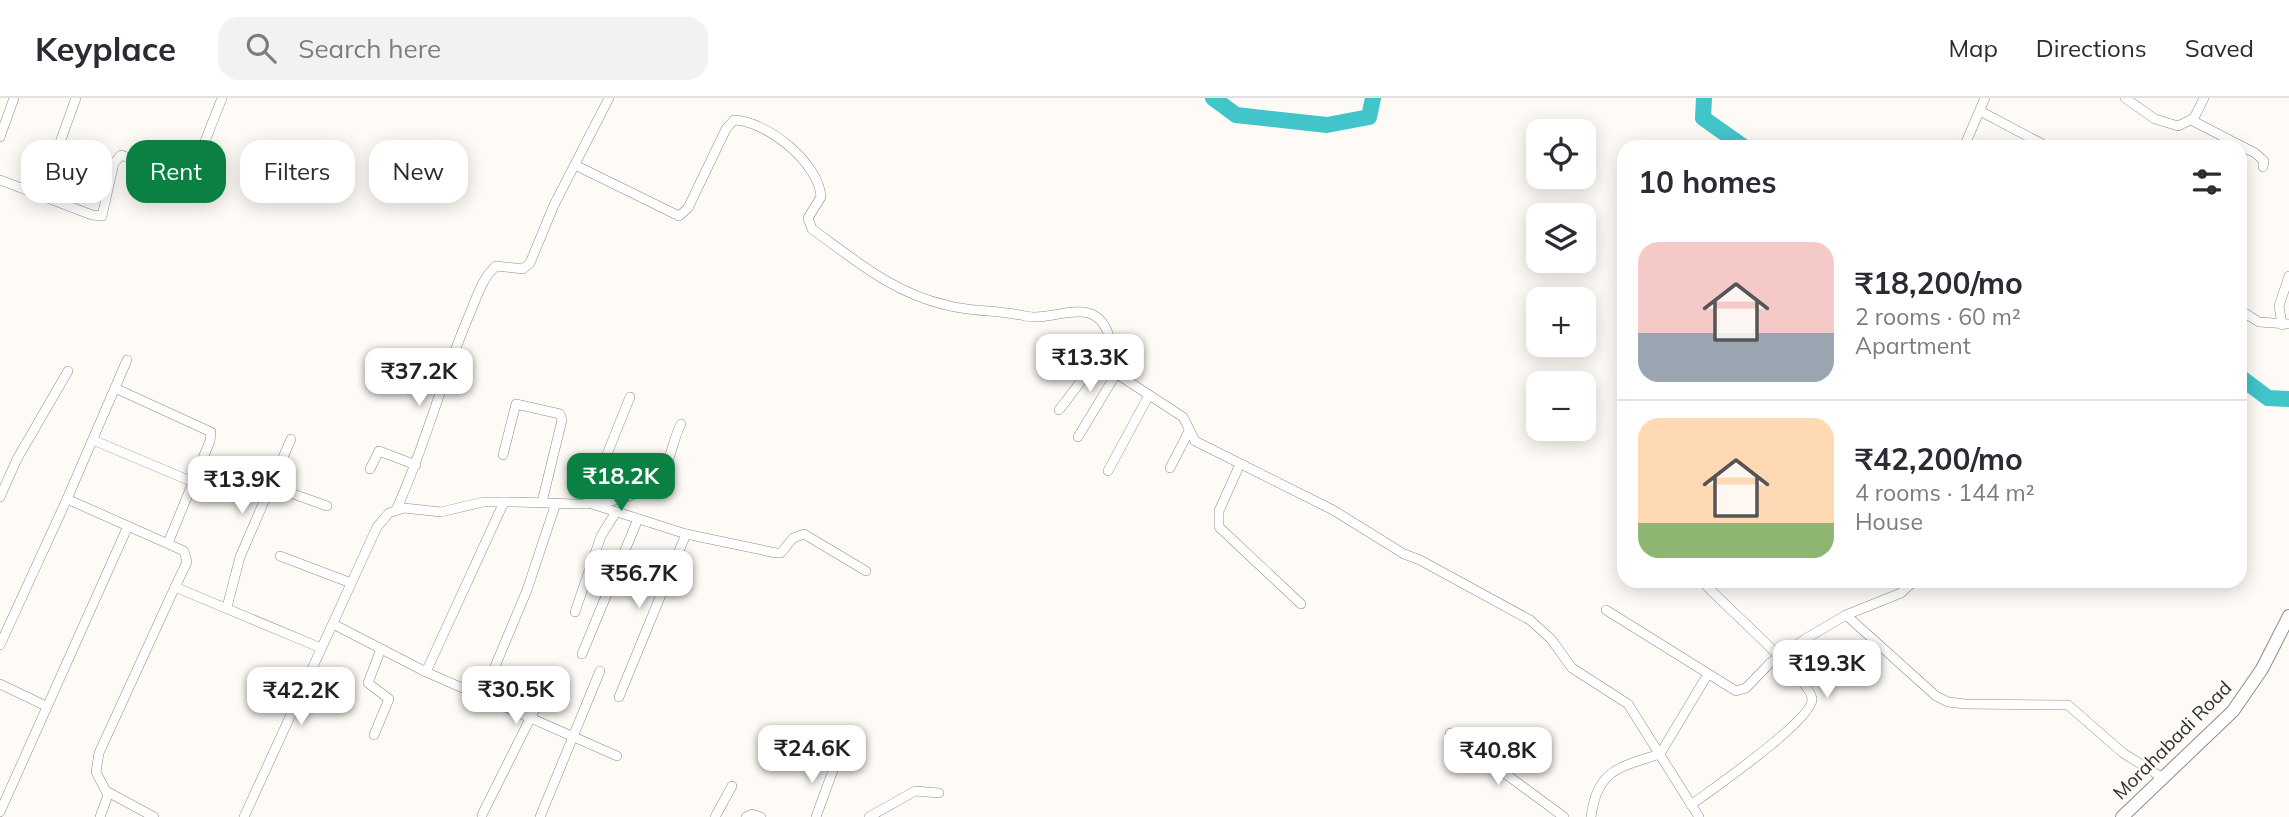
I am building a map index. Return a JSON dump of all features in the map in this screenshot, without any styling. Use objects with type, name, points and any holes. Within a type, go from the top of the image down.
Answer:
[{"type":"main road","name":"Morahabadi Road","points":[[2122,817],[2244,697],[2289,616]]},
{"type":"street","points":[[0,136],[5,108],[14,98]]},
{"type":"street","points":[[61,140],[76,98]]},
{"type":"street","points":[[112,172],[114,163],[121,155],[189,178],[222,98]]},
{"type":"street","points":[[244,817],[377,527],[396,510],[416,465],[458,339],[473,306],[493,268],[501,265],[527,268],[575,164],[610,98]]},
{"type":"street","points":[[1967,140],[1985,98]]},
{"type":"street","points":[[2125,98],[2169,125],[2178,126],[2191,120],[2204,98]]},
{"type":"street","points":[[1980,111],[2035,140]]},
{"type":"street","points":[[575,164],[679,216],[688,208],[726,129],[734,120],[745,122],[785,141],[816,178],[821,197],[808,218],[812,229],[890,285],[950,307],[1035,318],[1073,310],[1086,312],[1108,332],[1108,341],[1098,359],[1059,410]]},
{"type":"street","points":[[2191,120],[2230,140]]},
{"type":"street","points":[[2247,149],[2264,161],[2263,167]]},
{"type":"street","points":[[0,180],[21,188]]},
{"type":"street","points":[[61,203],[102,216],[105,203]]},
{"type":"street","points":[[2247,314],[2259,322],[2285,325],[2279,306],[2289,276]]},
{"type":"street","points":[[1098,359],[1116,374],[1182,417],[1195,441],[1333,510],[1404,554],[1420,560],[1530,620],[1552,639],[1572,668],[1628,704],[1699,817]]},
{"type":"street","points":[[0,645],[117,389],[127,360]]},
{"type":"street","points":[[0,497],[17,459],[68,370]]},
{"type":"street","points":[[1078,437],[1116,374]]},
{"type":"street","points":[[117,389],[211,432],[168,543]]},
{"type":"street","points":[[1108,471],[1149,395]]},
{"type":"street","points":[[589,504],[630,397]]},
{"type":"street","points":[[503,455],[516,404],[561,414],[562,420],[542,502]]},
{"type":"street","points":[[589,504],[631,495],[649,484],[667,463],[681,424]]},
{"type":"street","points":[[1170,468],[1189,431]]},
{"type":"street","points":[[227,607],[240,557],[291,439]]},
{"type":"street","points":[[93,440],[193,482]]},
{"type":"street","points":[[370,469],[379,451],[416,465]]},
{"type":"street","points":[[1240,464],[1219,510],[1219,527],[1301,604]]},
{"type":"street","points":[[271,486],[327,506]]},
{"type":"street","points":[[67,499],[168,543],[187,555],[187,562],[176,587],[99,753],[96,772],[108,792],[154,817]]},
{"type":"street","points":[[396,510],[441,512],[504,502],[589,504],[686,534],[781,553],[793,538],[804,534],[866,572]]},
{"type":"street","points":[[426,671],[504,502]]},
{"type":"street","points":[[482,695],[527,590],[556,502]]},
{"type":"street","points":[[575,612],[601,536],[616,512]]},
{"type":"street","points":[[582,654],[638,519]]},
{"type":"street","points":[[0,812],[128,526]]},
{"type":"street","points":[[619,697],[686,534]]},
{"type":"street","points":[[280,556],[351,583]]},
{"type":"street","points":[[176,587],[321,648]]},
{"type":"street","points":[[1691,804],[1770,745],[1811,706],[1811,693],[1779,657],[1709,588]]},
{"type":"street","points":[[1606,610],[1731,689],[1742,690],[1779,657],[1846,615],[1901,593],[1906,588]]},
{"type":"street","points":[[1846,615],[1936,696],[1948,702],[1965,704],[2068,705],[2115,746],[2164,778]]},
{"type":"street","points":[[333,624],[426,671],[617,756]]},
{"type":"street","points":[[374,735],[389,699],[368,683],[381,649]]},
{"type":"street","points":[[540,817],[600,671]]},
{"type":"street","points":[[482,815],[553,673]]},
{"type":"street","points":[[1591,817],[1598,789],[1609,773],[1660,754],[1708,674]]},
{"type":"street","points":[[0,684],[46,706]]},
{"type":"street","points":[[1450,733],[1564,817]]},
{"type":"street","points":[[816,817],[836,762]]},
{"type":"street","points":[[715,817],[732,786]]},
{"type":"street","points":[[869,817],[915,791],[939,793]]},
{"type":"street","points":[[100,817],[108,792]]},
{"type":"street","points":[[746,817],[752,814],[761,817]]},
{"type":"waterway","points":[[1213,98],[1236,115],[1327,125],[1369,117],[1373,98]]},
{"type":"waterway","points":[[1704,98],[1703,118],[1734,140]]},
{"type":"waterway","points":[[2247,382],[2268,398],[2289,399]]}]
